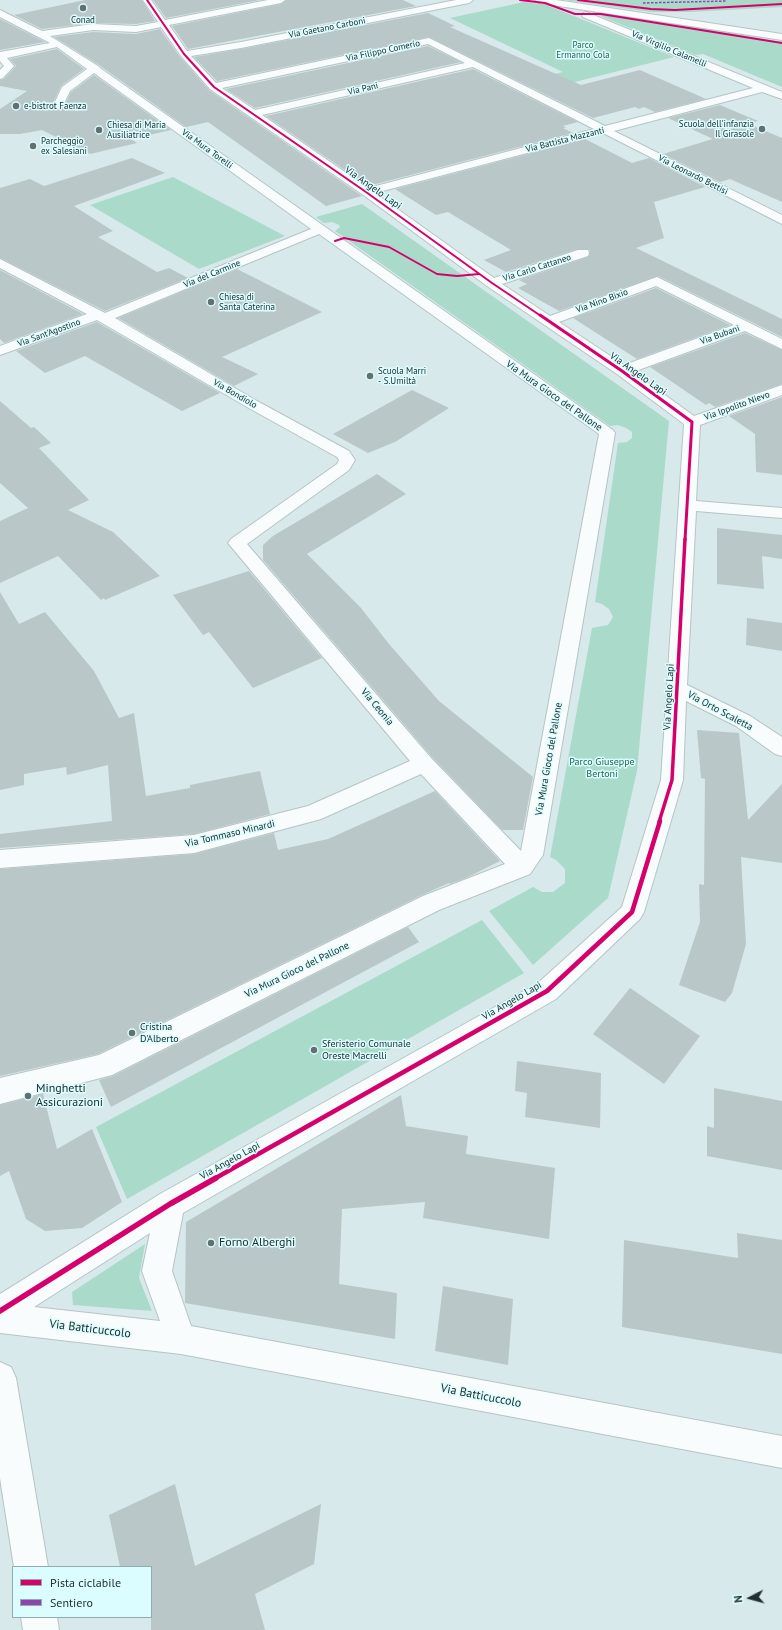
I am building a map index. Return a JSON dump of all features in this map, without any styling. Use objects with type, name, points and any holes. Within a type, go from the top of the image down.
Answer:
[{"type":"street","name":"Via Angelo Lapi","points":[[0,1311],[170,1204],[547,991],[632,912],[672,780],[692,422],[622,371],[492,283],[366,192],[214,87],[184,54],[147,0]]},
{"type":"street","points":[[41,34],[93,27],[136,29],[281,0]]},
{"type":"street","name":"Via Gaetano Carboni","points":[[184,54],[241,45],[469,0]]},
{"type":"street","points":[[539,0],[782,37]]},
{"type":"street","name":"Via Virgilio Calamelli","points":[[555,2],[782,96]]},
{"type":"street","name":"Via Mura Torelli","points":[[0,13],[60,44],[319,230]]},
{"type":"street","name":"Via Filippo Comerio","points":[[214,87],[429,41],[604,130]]},
{"type":"street","points":[[0,76],[9,66],[1,55],[60,44]]},
{"type":"street","name":"Via Pani","points":[[252,114],[474,64]]},
{"type":"street","points":[[58,106],[66,89],[95,68]]},
{"type":"street","name":"Via Battista Mazzanti","points":[[366,192],[764,88]]},
{"type":"street","name":"Via Leonardo Bettisi","points":[[604,130],[782,220]]},
{"type":"street","name":"Via del Carmine","points":[[101,316],[319,230]]},
{"type":"street","name":"Via Mura Gioco del Pallone","points":[[0,1091],[103,1066],[431,904],[522,867],[532,855],[607,433],[319,230]]},
{"type":"street","name":"Via Carlo Cattaneo","points":[[492,283],[583,253]]},
{"type":"street","name":"Via Bondiolo","points":[[0,263],[101,316],[252,404],[343,454],[347,460],[343,467],[237,543]]},
{"type":"street","points":[[0,278],[17,272]]},
{"type":"street","name":"Via Nino Bixio","points":[[548,321],[657,281]]},
{"type":"street","name":"Via Bubani","points":[[657,281],[746,326]]},
{"type":"street","name":"Via Sant'Agostino","points":[[0,351],[101,316]]},
{"type":"street","points":[[746,326],[782,345]]},
{"type":"street","name":"Via Bubani","points":[[622,371],[746,326]]},
{"type":"street","name":"Via Ippolito Nievo","points":[[692,422],[782,390]]},
{"type":"street","points":[[688,505],[782,513]]},
{"type":"street","name":"Via Ceonia","points":[[237,543],[424,764],[522,867]]},
{"type":"street","name":"Via Orto Scaletta","points":[[677,688],[743,721],[782,748]]},
{"type":"street","name":"Via Tommaso Minardi","points":[[0,859],[194,844],[313,813],[424,764]]},
{"type":"street","points":[[170,1204],[157,1271],[181,1339]]},
{"type":"street","name":"Via Batticuccolo","points":[[0,1318],[181,1339],[782,1452]]},
{"type":"street","points":[[0,1378],[31,1566]]},
{"type":"street","points":[[39,1618],[41,1630]]},
{"type":"green space","points":[[564,0],[782,0],[782,7],[690,12],[651,12]]},
{"type":"green space","name":"Parco Ermanno Cola","points":[[524,2],[547,5],[674,57],[539,91],[522,82],[563,72],[450,18]]},
{"type":"green space","points":[[584,9],[782,42],[782,87],[703,54],[695,55]]},
{"type":"green space","points":[[173,177],[285,236],[199,269],[90,205]]},
{"type":"green space","name":"Parco Giuseppe Bertoni","points":[[362,204],[669,421],[637,771],[608,898],[533,965],[489,911],[533,887],[542,892],[553,892],[565,883],[565,869],[556,860],[550,857],[592,628],[608,625],[613,617],[609,609],[602,604],[595,602],[618,443],[627,442],[632,438],[632,432],[618,425],[610,426],[335,231],[340,227],[339,225],[332,222],[324,223],[316,217]]},
{"type":"green space","name":"Sferisterio Comunale Oreste Macrelli","points":[[482,920],[524,973],[127,1199],[96,1127]]},
{"type":"green space","points":[[145,1244],[139,1278],[152,1311],[73,1305],[72,1292]]},
{"type":"building","points":[[85,0],[142,0],[155,21],[136,24],[93,23],[42,29],[14,15]]},
{"type":"building","points":[[153,0],[260,0],[166,18]]},
{"type":"building","points":[[286,0],[403,0],[416,6],[188,49],[172,26],[281,4]]},
{"type":"building","points":[[428,13],[455,26],[450,27],[581,85],[640,70],[706,99],[655,112],[644,107],[639,109],[635,107],[593,118],[429,37],[217,81],[194,57]]},
{"type":"building","points":[[0,19],[45,42],[0,50]]},
{"type":"building","points":[[160,29],[180,57],[209,90],[362,196],[326,206],[208,122],[186,127],[99,65],[54,37],[93,32],[136,34]]},
{"type":"building","points":[[428,46],[461,62],[255,108],[226,89]]},
{"type":"building","points":[[57,49],[84,69],[61,86],[52,105],[53,109],[63,109],[71,92],[94,75],[171,130],[131,139],[137,143],[90,154],[42,130],[20,134],[0,134],[0,109],[27,91],[0,86],[0,80],[4,79],[16,66],[10,59]]},
{"type":"building","points":[[473,69],[578,122],[563,126],[566,128],[563,128],[573,133],[368,186],[266,116]]},
{"type":"building","points":[[720,105],[758,121],[749,124],[782,138],[782,202],[730,179],[720,182],[663,154],[713,139],[668,118]]},
{"type":"building","points":[[585,139],[632,163],[649,158],[705,187],[654,202],[664,238],[636,248],[782,319],[782,337],[658,276],[559,311],[518,288],[527,284],[519,280],[588,257],[590,253],[589,249],[578,249],[506,272],[484,260],[511,250],[448,212],[436,215],[395,189]]},
{"type":"building","points":[[132,158],[165,173],[74,206],[113,231],[98,237],[157,272],[169,268],[188,278],[105,311],[0,258],[0,188],[30,179],[44,186]]},
{"type":"building","points":[[237,269],[322,312],[222,357],[258,374],[234,386],[118,318]]},
{"type":"building","points":[[0,270],[83,314],[4,343],[0,339]]},
{"type":"building","points":[[656,288],[730,325],[637,359],[573,318]]},
{"type":"building","points":[[97,322],[220,393],[182,411],[85,356],[45,373],[16,351]]},
{"type":"building","points":[[745,333],[782,350],[782,384],[715,407],[709,403],[706,405],[650,367]]},
{"type":"building","points":[[412,390],[449,408],[395,442],[368,453],[333,434]]},
{"type":"building","points":[[782,397],[782,475],[756,472],[755,434],[729,416]]},
{"type":"building","points":[[0,401],[31,428],[34,427],[51,443],[39,448],[89,500],[68,510],[113,532],[160,576],[105,600],[104,598],[101,600],[58,556],[0,583],[0,521],[28,508],[0,483]]},
{"type":"building","points":[[377,474],[406,494],[307,554],[361,608],[389,644],[439,701],[533,777],[523,830],[502,830],[432,757],[263,560],[263,545],[273,536]]},
{"type":"building","points":[[717,528],[782,535],[782,559],[762,556],[764,589],[717,584]]},
{"type":"building","points":[[249,571],[322,658],[253,688],[209,632],[203,635],[173,595]]},
{"type":"building","points":[[0,592],[19,624],[45,612],[94,671],[119,718],[134,713],[146,796],[190,788],[190,785],[260,771],[270,814],[194,834],[0,848],[0,834],[112,821],[108,765],[67,775],[66,767],[24,774],[24,785],[0,790]]},
{"type":"building","points":[[747,618],[782,623],[782,651],[746,645]]},
{"type":"building","points":[[697,730],[739,733],[748,820],[782,784],[782,863],[741,857],[746,944],[732,993],[725,1002],[679,985],[700,922],[699,884],[704,885],[705,779],[701,778]]},
{"type":"building","points":[[435,791],[500,861],[466,878],[450,884],[449,883],[422,895],[98,1054],[0,1076],[0,869],[194,854],[274,833],[278,850],[328,839]]},
{"type":"building","points":[[408,927],[419,942],[111,1107],[99,1080],[113,1076]]},
{"type":"building","points":[[630,988],[700,1036],[664,1084],[593,1034]]},
{"type":"building","points":[[517,1061],[601,1073],[600,1128],[525,1117],[527,1093],[515,1091]]},
{"type":"building","points":[[714,1088],[782,1101],[782,1170],[707,1156],[707,1126],[714,1128]]},
{"type":"building","points":[[43,1094],[57,1149],[92,1129],[122,1202],[82,1228],[45,1231],[26,1219],[9,1171],[0,1176],[0,1105]]},
{"type":"building","points":[[401,1095],[406,1126],[468,1136],[466,1154],[555,1168],[549,1239],[423,1218],[425,1202],[342,1209],[339,1284],[397,1293],[395,1339],[185,1303],[186,1222]]},
{"type":"building","points":[[737,1233],[782,1240],[782,1354],[622,1327],[624,1240],[738,1258]]},
{"type":"building","points":[[443,1286],[513,1299],[508,1365],[435,1351]]},
{"type":"building","points":[[175,1484],[195,1566],[321,1504],[314,1564],[255,1594],[265,1630],[151,1630],[152,1566],[120,1566],[109,1515]]},
{"type":"marked path","points":[[643,3],[727,1]]},
{"type":"cycle path","points":[[0,1311],[170,1204],[547,991],[632,912],[672,780],[692,422],[622,371],[492,283],[366,192],[214,87],[184,54],[147,0]]},
{"type":"cycle path","points":[[520,0],[545,3],[575,14],[601,14],[782,43]]},
{"type":"cycle path","points":[[578,0],[651,9],[675,10],[782,4]]},
{"type":"cycle path","points":[[335,241],[344,238],[389,247],[437,274],[457,276],[479,274]]},
{"type":"place","name":"Conad","points":[[83,8]]},
{"type":"place","name":"e-bistrot Faenza","points":[[16,106]]},
{"type":"place","name":"Scuola dell'infanzia Il Girasole","points":[[762,129]]},
{"type":"place","name":"Chiesa di Maria Ausiliatrice","points":[[99,130]]},
{"type":"place","name":"Parcheggio ex Salesiani","points":[[33,146]]},
{"type":"place","name":"Chiesa di Santa Caterina","points":[[211,302]]},
{"type":"place","name":"Scuola Marri - S.Umiltà","points":[[370,376]]},
{"type":"place","name":"Cristina D'Alberto","points":[[132,1033]]},
{"type":"place","name":"Sferisterio Comunale Oreste Macrelli","points":[[314,1050]]},
{"type":"place","name":"Minghetti Assicurazioni","points":[[28,1096]]},
{"type":"place","name":"Forno Alberghi","points":[[211,1243]]}]
